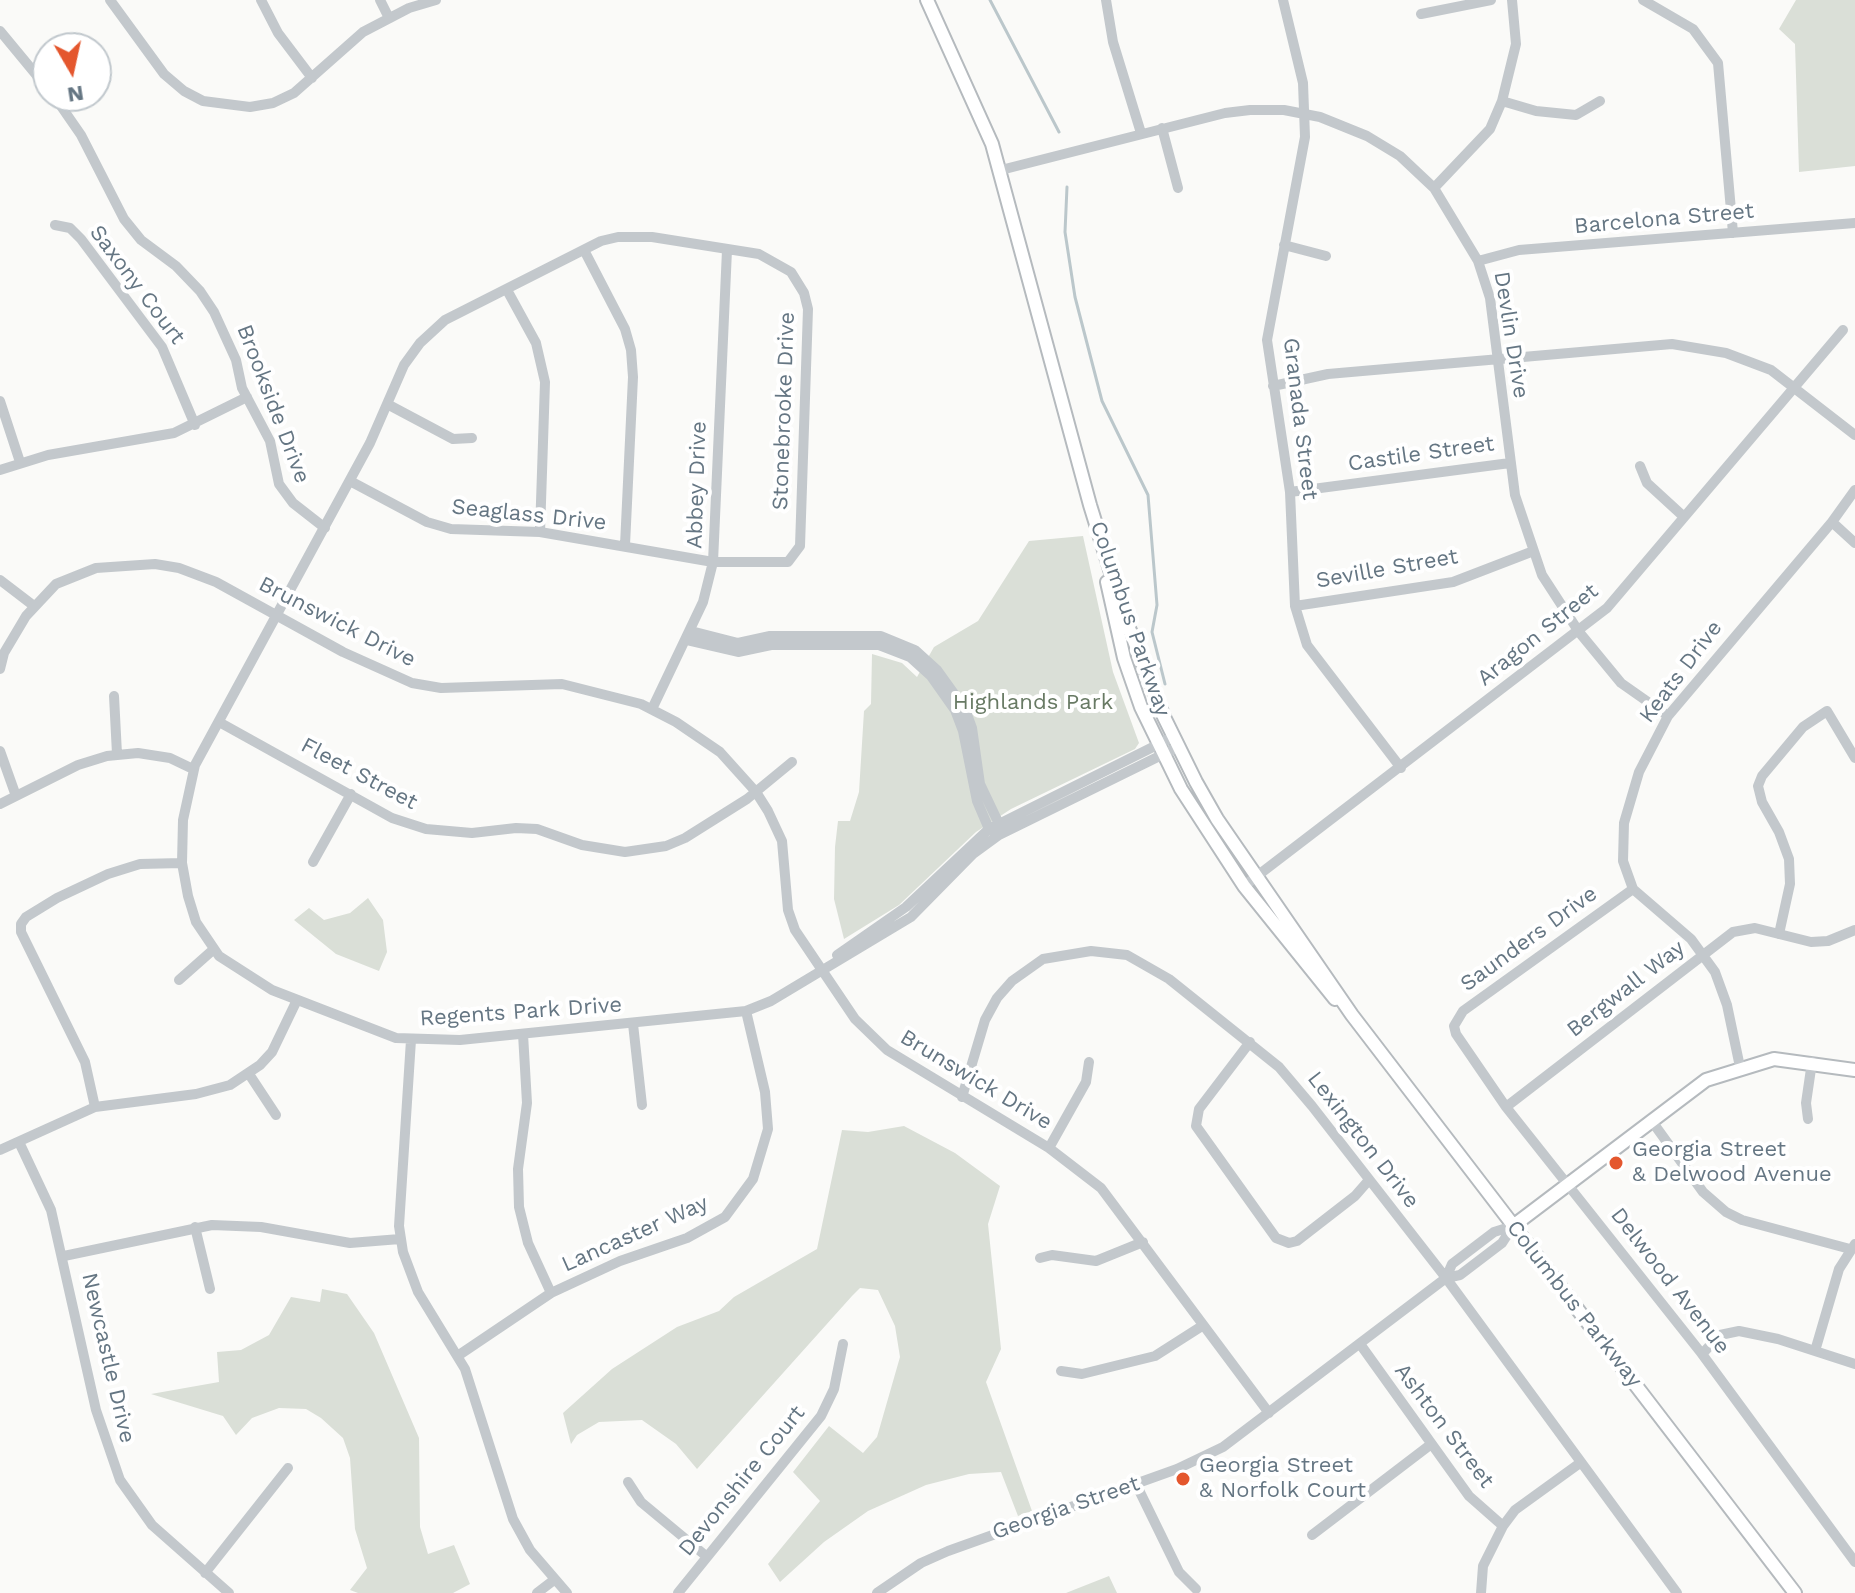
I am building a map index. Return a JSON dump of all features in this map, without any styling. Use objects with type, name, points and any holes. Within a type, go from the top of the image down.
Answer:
[{"type":"main road","name":"Columbus Parkway","points":[[927,0],[972,94],[1001,170],[1090,505],[1125,618],[1176,742],[1217,819],[1352,1015],[1795,1593]]},
{"type":"main road","name":"Columbus Parkway","points":[[1090,505],[1124,658],[1160,749],[1212,840],[1244,886],[1324,986],[1352,1015]]},
{"type":"main road","name":"Georgia Street","points":[[1513,1226],[1706,1080],[1774,1059],[1855,1070]]},
{"type":"street","points":[[110,0],[164,74],[203,101],[231,107],[273,103],[294,93],[363,32],[436,0]]},
{"type":"street","points":[[261,0],[278,33],[312,78]]},
{"type":"street","points":[[380,0],[389,18]]},
{"type":"street","points":[[1106,0],[1113,42],[1141,133]]},
{"type":"street","name":"Granada Street","points":[[1283,0],[1303,83],[1305,137],[1267,340],[1290,492],[1295,606],[1307,645],[1401,768]]},
{"type":"street","points":[[1421,14],[1491,0]]},
{"type":"street","points":[[1434,188],[1490,129],[1502,101],[1516,44],[1512,0]]},
{"type":"street","points":[[1643,0],[1693,29],[1718,63],[1733,233]]},
{"type":"street","points":[[0,31],[32,70]]},
{"type":"street","points":[[1502,101],[1536,111],[1576,115],[1600,101]]},
{"type":"street","name":"Devlin Drive","points":[[1001,170],[1237,111],[1284,110],[1306,114],[1367,136],[1400,156],[1434,188],[1478,261],[1490,298],[1510,463],[1531,552],[1554,597],[1621,683],[1668,716]]},
{"type":"street","name":"Brookside Drive","points":[[65,112],[81,135],[124,219],[141,240],[200,291],[214,312],[227,336],[247,397],[270,441],[274,472],[286,496],[325,528]]},
{"type":"street","points":[[1162,128],[1178,188]]},
{"type":"street","name":"Barcelona Street","points":[[1478,261],[1519,250],[1855,223]]},
{"type":"street","name":"Saxony Court","points":[[55,225],[70,228],[81,239],[162,347],[195,425]]},
{"type":"street","name":"Stonebrooke Drive","points":[[325,528],[389,405],[404,365],[431,331],[601,241],[636,235],[759,254],[781,264],[798,281],[807,302],[800,546],[788,562],[713,562]]},
{"type":"street","points":[[1284,245],[1326,256]]},
{"type":"street","points":[[584,250],[625,329],[631,350],[633,377],[625,545]]},
{"type":"street","name":"Abbey Drive","points":[[652,709],[688,636],[713,562],[727,250]]},
{"type":"street","points":[[507,290],[536,343],[545,382],[540,532]]},
{"type":"street","name":"Aragon Street","points":[[1244,886],[1607,608],[1843,330]]},
{"type":"street","points":[[1273,386],[1328,374],[1672,344],[1749,360],[1796,387],[1855,435]]},
{"type":"street","points":[[0,470],[20,462],[152,439],[207,420],[247,397]]},
{"type":"street","points":[[0,401],[20,462]]},
{"type":"street","points":[[389,405],[453,439],[472,438]]},
{"type":"street","name":"Castile Street","points":[[1290,492],[1510,463]]},
{"type":"street","points":[[1640,466],[1647,483],[1683,516]]},
{"type":"street","name":"Seaglass Drive","points":[[350,481],[427,522],[451,529],[540,532],[713,562]]},
{"type":"street","name":"Keats Drive","points":[[1633,889],[1623,861],[1624,823],[1639,772],[1668,716],[1832,522],[1855,490]]},
{"type":"street","points":[[1832,522],[1855,543]]},
{"type":"street","name":"Regents Park Drive","points":[[325,528],[193,769],[183,820],[182,863],[196,922],[214,949],[251,980],[396,1038],[460,1040],[746,1011],[771,1001],[911,917],[995,829],[1176,742]]},
{"type":"street","name":"Seville Street","points":[[1295,606],[1453,582],[1531,552]]},
{"type":"street","name":"Brunswick Drive","points":[[0,669],[4,653],[34,606],[56,584],[96,568],[155,564],[199,574],[343,652],[412,683],[441,688],[562,684],[598,691],[652,709],[720,752],[756,792],[782,841],[788,910],[795,930],[870,1036],[909,1066],[1049,1148],[1101,1188],[1269,1413]]},
{"type":"street","points":[[0,580],[34,606]]},
{"type":"street","points":[[688,636],[738,652],[771,645],[879,645],[910,657],[931,676],[955,710],[963,731],[972,786],[995,829]]},
{"type":"street","points":[[114,696],[117,754]]},
{"type":"street","points":[[1779,934],[1790,884],[1789,859],[1779,832],[1762,802],[1758,786],[1762,776],[1803,727],[1827,711],[1855,758]]},
{"type":"street","name":"Fleet Street","points":[[219,722],[392,818],[426,829],[472,833],[537,829],[582,845],[625,852],[666,846],[685,838],[756,792],[792,762]]},
{"type":"street","points":[[0,751],[16,796]]},
{"type":"street","points":[[0,804],[78,765],[117,754],[170,758],[193,769]]},
{"type":"street","points":[[313,862],[351,794]]},
{"type":"street","points":[[95,1107],[85,1062],[21,932],[21,924],[26,917],[57,898],[108,874],[140,864],[182,863]]},
{"type":"street","points":[[1633,889],[1691,939],[1715,972],[1727,1005],[1740,1067]]},
{"type":"street","name":"Saunders Drive","points":[[1454,1026],[1463,1011],[1633,889]]},
{"type":"street","name":"Bergwall Way","points":[[1506,1107],[1733,932],[1755,928],[1811,942],[1828,941],[1855,930]]},
{"type":"street","points":[[179,980],[214,949]]},
{"type":"street","name":"Lexington Drive","points":[[962,1097],[979,1036],[997,998],[1028,969],[1061,954],[1111,952],[1144,962],[1279,1067],[1446,1278],[1677,1593]]},
{"type":"street","points":[[0,1150],[95,1107],[196,1094],[230,1085],[249,1074],[272,1052],[297,1000]]},
{"type":"street","name":"Lancaster Way","points":[[459,1355],[551,1293],[713,1226],[747,1189],[759,1166],[768,1129],[765,1092],[746,1011]]},
{"type":"street","points":[[633,1024],[642,1105]]},
{"type":"street","name":"Delwood Avenue","points":[[1454,1026],[1464,1050],[1506,1107],[1702,1354],[1855,1562]]},
{"type":"street","points":[[523,1034],[527,1103],[518,1169],[519,1207],[528,1243],[551,1293]]},
{"type":"street","points":[[411,1040],[400,1239],[418,1292],[459,1355],[475,1395],[513,1519],[554,1580],[567,1593]]},
{"type":"street","points":[[1250,1042],[1199,1109],[1196,1126],[1276,1238],[1289,1243],[1297,1241],[1355,1196],[1369,1180]]},
{"type":"street","points":[[1049,1148],[1086,1082],[1089,1062]]},
{"type":"street","points":[[1808,1119],[1806,1103],[1812,1062]]},
{"type":"street","points":[[249,1074],[276,1115]]},
{"type":"street","points":[[1651,1120],[1703,1192],[1726,1212],[1742,1220],[1852,1246],[1839,1269],[1815,1351]]},
{"type":"street","name":"Newcastle Drive","points":[[19,1142],[51,1210],[64,1256],[96,1410],[120,1480],[152,1525],[229,1593]]},
{"type":"street","name":"Georgia Street","points":[[877,1593],[921,1563],[948,1551],[1202,1459],[1269,1413],[1446,1278],[1460,1275],[1502,1243],[1513,1226]]},
{"type":"street","points":[[64,1256],[195,1227],[261,1227],[350,1243],[400,1239]]},
{"type":"street","points":[[195,1227],[210,1289]]},
{"type":"street","points":[[1040,1258],[1052,1255],[1096,1261],[1143,1242]]},
{"type":"street","points":[[1061,1371],[1082,1374],[1155,1356],[1202,1326]]},
{"type":"street","points":[[1702,1354],[1720,1335],[1739,1331],[1855,1364]]},
{"type":"street","name":"Devonshire Court","points":[[678,1593],[821,1416],[834,1389],[843,1344]]},
{"type":"street","name":"Ashton Street","points":[[1360,1344],[1469,1496],[1503,1526]]},
{"type":"street","points":[[1312,1535],[1430,1445]]},
{"type":"street","points":[[1481,1593],[1483,1566],[1503,1526],[1515,1510],[1580,1463]]},
{"type":"street","points":[[205,1573],[288,1468]]},
{"type":"street","points":[[628,1482],[641,1502],[706,1556]]},
{"type":"street","points":[[1136,1484],[1179,1572],[1196,1589]]},
{"type":"street","points":[[537,1593],[554,1580]]},
{"type":"green space","points":[[1796,0],[1855,0],[1855,166],[1799,172],[1795,44],[1779,29]]},
{"type":"green space","name":"Highlands Park","points":[[1083,536],[1113,672],[1139,743],[1135,749],[1011,809],[976,832],[899,905],[844,939],[834,899],[835,847],[838,821],[850,821],[859,792],[864,711],[871,704],[872,654],[902,663],[917,677],[934,647],[978,621],[1029,541]]},
{"type":"green space","points":[[368,898],[383,920],[387,952],[379,971],[336,954],[294,920],[309,908],[324,920],[350,913]]},
{"type":"green space","points":[[904,1126],[955,1153],[1000,1186],[988,1224],[1001,1349],[986,1382],[1032,1511],[1018,1516],[1001,1472],[969,1474],[926,1485],[868,1511],[824,1542],[780,1582],[768,1564],[820,1501],[793,1472],[829,1426],[863,1453],[877,1437],[900,1357],[895,1326],[878,1290],[860,1288],[697,1469],[676,1444],[642,1420],[599,1422],[577,1435],[571,1444],[563,1413],[612,1369],[677,1327],[719,1311],[734,1297],[817,1249],[842,1130],[868,1132]]},
{"type":"green space","points":[[322,1289],[347,1294],[374,1333],[419,1438],[420,1527],[428,1554],[454,1545],[470,1584],[453,1593],[358,1593],[350,1590],[367,1568],[355,1529],[350,1458],[343,1438],[321,1418],[306,1409],[279,1408],[252,1418],[236,1435],[223,1416],[151,1394],[219,1382],[217,1352],[241,1350],[269,1335],[291,1297],[320,1302]]},
{"type":"green space","points":[[1109,1576],[1117,1593],[1066,1593],[1076,1589]]},
{"type":"waterway","points":[[990,0],[1059,132]]},
{"type":"waterway","points":[[1067,187],[1065,232],[1075,297],[1102,401],[1148,495],[1157,605],[1152,632],[1165,684]]},
{"type":"place","name":"Georgia Street & Delwood Avenue","points":[[1616,1163]]},
{"type":"place","name":"Georgia Street & Norfolk Court","points":[[1183,1479]]}]
